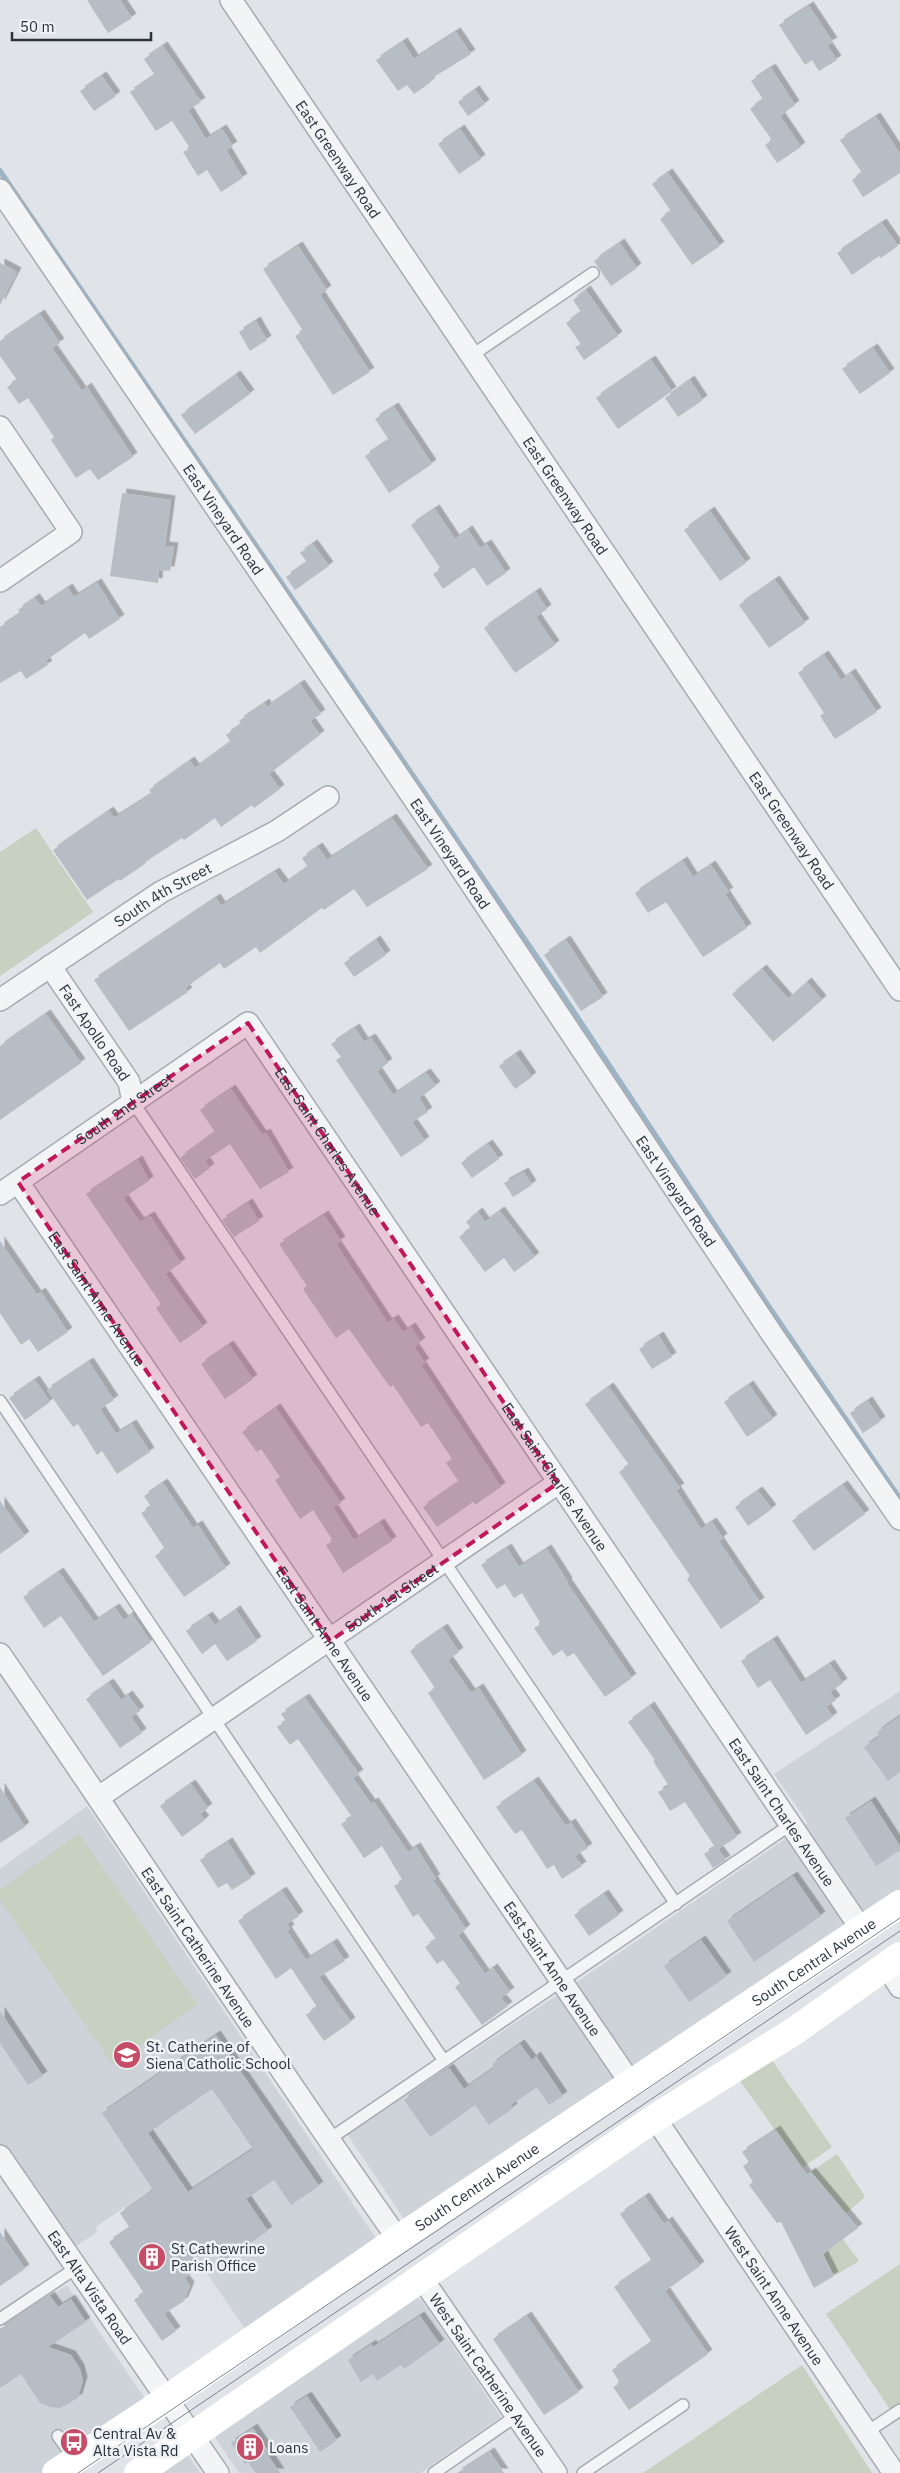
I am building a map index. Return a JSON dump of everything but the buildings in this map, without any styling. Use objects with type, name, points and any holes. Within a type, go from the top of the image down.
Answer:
[{"type":"main road","name":"South Central Avenue","points":[[138,2473],[180,2417],[398,2239],[632,2085],[763,1994],[900,1904]]},
{"type":"main road","name":"South Central Avenue","points":[[66,2467],[180,2417],[422,2277],[655,2118],[895,1970]]},
{"type":"street","name":"East Greenway Road","points":[[230,0],[900,990]]},
{"type":"street","name":"East Vineyard Road","points":[[0,190],[448,849],[774,1337],[900,1519]]},
{"type":"street","points":[[0,427],[71,532],[0,581]]},
{"type":"street","name":"South 4th Street","points":[[0,1000],[160,892],[277,831],[328,797]]},
{"type":"street","name":"Fast Apollo Road","points":[[50,966],[129,1082],[133,1102]]},
{"type":"street","name":"South 2nd Street","points":[[0,1194],[248,1023]]},
{"type":"street","name":"East Saint Charles Avenue","points":[[248,1023],[862,1930]]},
{"type":"street","name":"East Saint Anne Avenue","points":[[18,1182],[632,2085]]},
{"type":"street","name":"South 1st Street","points":[[99,1797],[330,1641],[558,1483]]},
{"type":"street","name":"East Saint Catherine Avenue","points":[[0,1654],[99,1797],[328,2140],[398,2239]]},
{"type":"street","name":"West Saint Anne Avenue","points":[[655,2118],[894,2473]]},
{"type":"street","name":"East Alta Vista Road","points":[[1,2158],[218,2473]]},
{"type":"street","name":"West Saint Catherine Avenue","points":[[422,2277],[556,2473]]},
{"type":"lane","points":[[471,356],[593,273]]},
{"type":"lane","points":[[133,1102],[676,1904]]},
{"type":"lane","points":[[0,1401],[444,2061]]},
{"type":"lane","points":[[328,2140],[790,1826]]},
{"type":"lane","points":[[0,2320],[76,2268]]},
{"type":"lane","points":[[583,2473],[683,2405]]},
{"type":"lane","points":[[867,2432],[900,2410]]},
{"type":"lane","points":[[434,2473],[516,2416]]},
{"type":"lane","points":[[58,2436],[66,2467]]},
{"type":"highlighted area","points":[[248,1023],[558,1483],[330,1641],[18,1182]]},
{"type":"shaded area","points":[[900,1691],[900,1898],[406,2222],[347,2134],[580,1980],[808,1823],[774,1774]]},
{"type":"shaded area","name":"St. Catherine of Siena Catholic School","points":[[87,1806],[379,2243],[253,2340],[149,2190],[96,2227],[97,2232],[69,2251],[0,2148],[0,1869]]},
{"type":"shaded area","points":[[67,2285],[146,2400],[57,2473],[0,2473],[0,2330]]},
{"type":"shaded area","points":[[413,2294],[422,2301],[501,2417],[421,2473],[239,2473],[216,2439],[216,2432]]},
{"type":"shaded area","points":[[187,2454],[200,2473],[144,2473]]},
{"type":"green space","points":[[36,828],[93,912],[0,976],[0,852]]},
{"type":"green space","points":[[79,1833],[197,2004],[113,2065],[0,1900],[0,1890]]},
{"type":"green space","points":[[769,2056],[832,2147],[802,2168],[738,2078]]},
{"type":"green space","points":[[837,2154],[864,2195],[864,2198],[846,2213],[811,2172]]},
{"type":"green space","points":[[843,2239],[859,2261],[834,2276],[823,2254]]},
{"type":"green space","points":[[900,2264],[900,2405],[891,2411],[826,2314]]},
{"type":"green space","points":[[802,2365],[872,2473],[643,2473]]},
{"type":"waterway","points":[[0,171],[558,988],[765,1301],[900,1499]]},
{"type":"tram line","points":[[78,2473],[900,1918]]},
{"type":"tram line","points":[[98,2473],[900,1931]]},
{"type":"place","name":"St. Catherine of Siena Catholic School","points":[[127,2055]]},
{"type":"place","name":"St Cathewrine Parish Office","points":[[152,2257]]},
{"type":"place","name":"Central Av & Alta Vista Rd","points":[[74,2442]]},
{"type":"place","name":"Loans","points":[[250,2447]]}]
